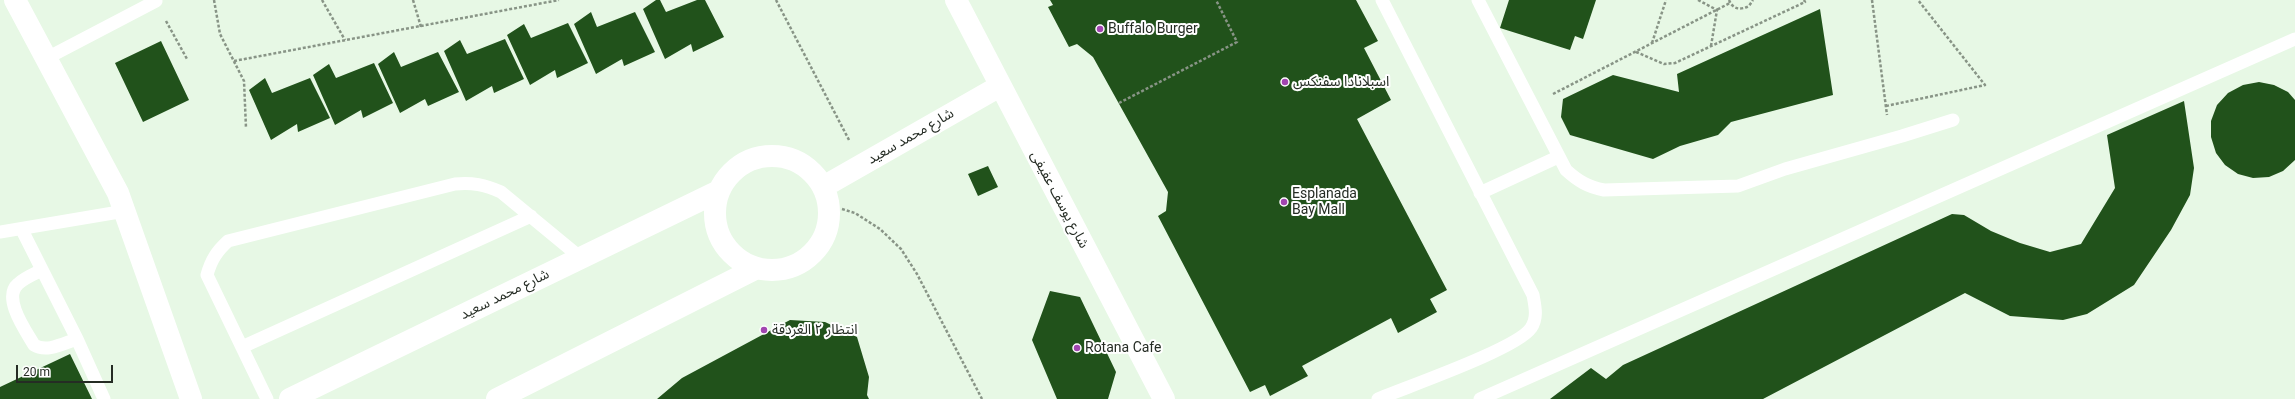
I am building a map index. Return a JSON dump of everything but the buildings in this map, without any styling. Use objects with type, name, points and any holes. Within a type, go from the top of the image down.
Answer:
[{"type":"street","points":[[15,0],[118,193],[191,399]]},
{"type":"street","name":"شارع يوسف عفيفى","points":[[956,0],[1164,399]]},
{"type":"street","name":"شارع محمد سعيد","points":[[825,195],[862,165],[1000,86]]},
{"type":"street","points":[[770,156],[786,157],[801,164],[814,174],[825,195],[829,219],[825,235],[804,260],[789,267],[774,270],[758,268],[742,262],[730,252],[720,239],[715,223],[714,207],[719,191],[727,177],[739,166],[754,158],[770,156]]},
{"type":"street","name":"شارع محمد سعيد","points":[[290,399],[719,191]]},
{"type":"street","points":[[497,399],[758,268]]},
{"type":"lane","points":[[1378,399],[1496,351],[1522,336],[1531,328],[1536,306],[1533,295],[1382,0]]},
{"type":"lane","points":[[1478,0],[1558,157],[1566,170],[1576,180],[1589,187],[1604,190],[1738,186],[1785,169],[1890,140],[1953,120]]},
{"type":"lane","points":[[46,58],[156,1]]},
{"type":"lane","points":[[1480,399],[1500,394],[2295,39]]},
{"type":"lane","points":[[1480,193],[1558,157]]},
{"type":"lane","points":[[267,399],[207,275],[214,256],[228,241],[455,184],[471,182],[493,188],[500,192],[581,258]]},
{"type":"lane","points":[[0,232],[22,230],[125,211]]},
{"type":"lane","points":[[242,347],[531,216]]},
{"type":"lane","points":[[22,230],[77,338],[104,399]]},
{"type":"lane","points":[[42,270],[18,284],[14,289],[12,303],[34,346],[47,349],[77,338]]},
{"type":"path","points":[[214,0],[220,34],[244,81],[246,128]]},
{"type":"path","points":[[322,0],[345,40]]},
{"type":"path","points":[[413,0],[421,27]]},
{"type":"path","points":[[234,61],[559,0]]},
{"type":"path","points":[[776,0],[862,165]]},
{"type":"path","points":[[1120,103],[1237,42],[1216,0]]},
{"type":"path","points":[[1652,43],[1666,0]]},
{"type":"path","points":[[1698,0],[1717,10]]},
{"type":"path","points":[[1531,105],[1730,2],[1734,7],[1744,8],[1749,6],[1753,0]]},
{"type":"path","points":[[1636,52],[1669,64],[1675,64],[1805,2],[1804,0]]},
{"type":"path","points":[[1872,0],[1890,140]]},
{"type":"path","points":[[1886,106],[1986,85],[1918,0]]},
{"type":"path","points":[[156,1],[187,59]]},
{"type":"path","points":[[1711,47],[1717,10]]},
{"type":"path","points":[[825,195],[880,229],[901,249],[916,274],[982,399]]},
{"type":"place","name":"Buffalo Burger","points":[[1100,29]]},
{"type":"place","name":"اسبلانادا سفنكس","points":[[1285,82]]},
{"type":"place","name":"Esplanada Bay Mall","points":[[1284,202]]},
{"type":"place","name":"انتظار ٢ الغردقة","points":[[764,330]]},
{"type":"place","name":"Rotana Cafe","points":[[1077,348]]}]
